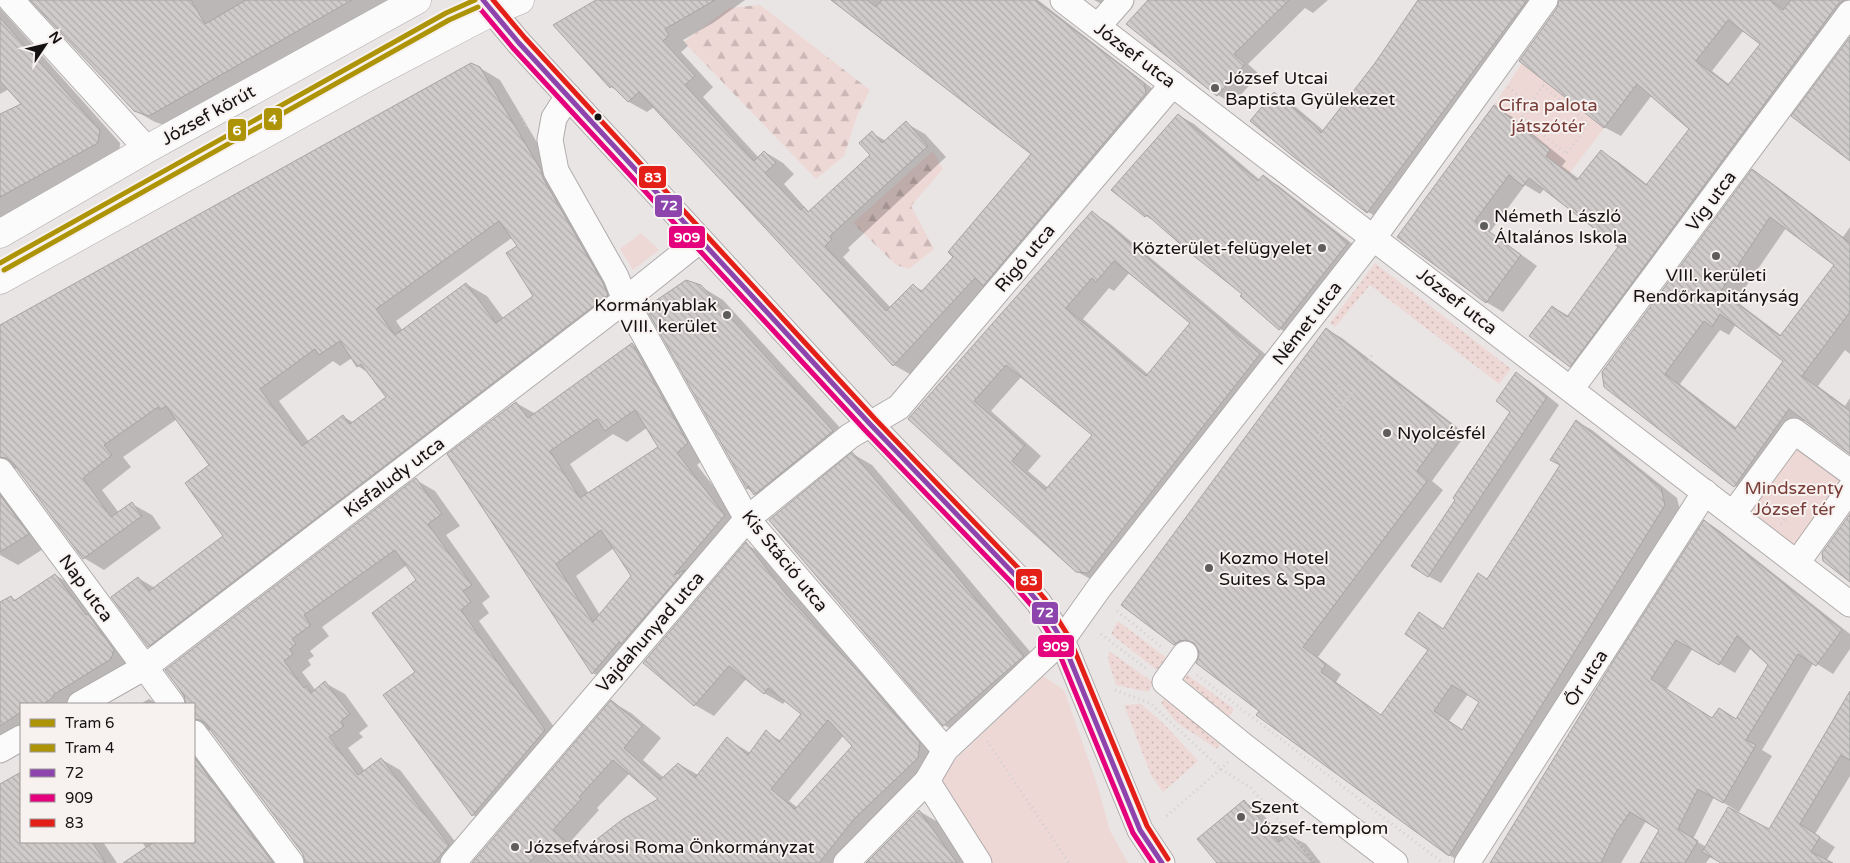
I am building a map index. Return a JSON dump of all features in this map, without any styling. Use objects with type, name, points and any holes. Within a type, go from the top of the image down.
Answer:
[{"type":"main road","name":"József körút","points":[[0,234],[147,149],[417,0]]},
{"type":"main road","points":[[0,280],[372,74],[488,6],[520,0]]},
{"type":"street","points":[[11,0],[147,149]]},
{"type":"street","name":"József utca","points":[[1063,0],[1850,604]]},
{"type":"street","points":[[1098,26],[1121,0]]},
{"type":"street","name":"Német utca","points":[[846,863],[927,780],[945,750],[1062,640],[1099,588],[1374,237],[1546,0]]},
{"type":"street","points":[[488,6],[519,43],[700,240],[870,424],[1017,577],[1039,603],[1062,640],[1140,830],[1162,863]]},
{"type":"street","name":"Víg utca","points":[[1571,389],[1850,13]]},
{"type":"street","name":"Rigó utca","points":[[870,424],[899,407],[1173,84]]},
{"type":"street","name":"Kis Stáció utca","points":[[568,96],[554,118],[550,140],[556,171],[616,277],[625,300],[747,519],[945,750]]},
{"type":"street","name":"Kisfaludy utca","points":[[82,703],[145,667],[625,300],[700,240]]},
{"type":"street","name":"Vajdahunyad utca","points":[[452,863],[747,519],[850,436],[870,424]]},
{"type":"street","points":[[1733,514],[1794,431],[1850,472]]},
{"type":"street","name":"Nap utca","points":[[0,471],[171,703]]},
{"type":"street","points":[[1797,563],[1850,489]]},
{"type":"street","name":"Őr utca","points":[[1467,863],[1705,492]]},
{"type":"street","points":[[1182,658],[1165,682],[1395,863]]},
{"type":"street","points":[[195,734],[291,863]]},
{"type":"street","points":[[0,750],[20,739]]},
{"type":"street","points":[[927,780],[979,863]]},
{"type":"path","points":[[1492,74],[1530,104]]},
{"type":"path","points":[[1543,86],[1589,124],[1566,154],[1521,116],[1530,104],[1543,86]]},
{"type":"path","points":[[1369,361],[1372,355]]},
{"type":"path","points":[[1338,385],[1342,388],[1329,404],[1338,410]]},
{"type":"path","points":[[1311,444],[1355,389]]},
{"type":"path","points":[[1319,434],[1331,444],[1326,451],[1330,455]]},
{"type":"path","points":[[1768,540],[1788,515],[1808,512]]},
{"type":"path","points":[[1117,611],[1182,658],[1291,749],[1443,863]]},
{"type":"path","points":[[1101,634],[1165,682]]},
{"type":"path","points":[[1115,690],[1150,703],[1221,768],[1251,788],[1315,863]]},
{"type":"path","points":[[974,723],[1069,863]]},
{"type":"path","points":[[1164,818],[1221,768]]},
{"type":"green space","points":[[760,5],[870,90],[857,116],[844,156],[816,179],[684,42],[729,8]]},
{"type":"green space","name":"Cifra palota játszótér","points":[[1522,63],[1604,128],[1569,174],[1546,156],[1550,150],[1494,105]]},
{"type":"green space","points":[[933,151],[943,169],[911,206],[934,249],[909,269],[896,265],[853,223]]},
{"type":"green space","points":[[641,233],[659,250],[633,270],[620,249]]},
{"type":"green space","points":[[1375,263],[1511,369],[1499,384],[1370,285],[1335,327],[1330,323]]},
{"type":"green space","name":"Mindszenty József tér","points":[[1794,431],[1850,472],[1797,563],[1733,514]]},
{"type":"green space","points":[[1118,621],[1172,662],[1162,674],[1111,634]]},
{"type":"green space","points":[[1109,651],[1154,683],[1148,692],[1116,685],[1108,659]]},
{"type":"green space","points":[[1185,673],[1234,709],[1229,717],[1180,678]]},
{"type":"green space","points":[[1043,676],[1064,690],[1098,787],[1110,831],[1128,863],[986,863],[939,778],[949,766]]},
{"type":"green space","points":[[1168,694],[1225,737],[1217,749],[1176,722],[1161,703]]},
{"type":"green space","points":[[1141,704],[1165,725],[1198,761],[1163,792],[1151,775],[1124,705]]},
{"type":"building","points":[[30,0],[191,0],[205,24],[246,0],[352,0],[149,116],[134,111]]},
{"type":"building","points":[[596,0],[715,0],[665,29],[669,35],[663,41],[695,76],[685,85],[754,161],[764,151],[776,163],[765,173],[801,210],[804,207],[808,212],[870,155],[859,143],[872,131],[882,143],[906,121],[928,146],[830,236],[832,239],[825,246],[886,311],[913,284],[921,292],[953,257],[948,252],[1031,154],[831,0],[867,0],[876,7],[882,0],[1035,0],[1144,83],[1146,93],[983,286],[975,278],[893,366],[639,92],[628,102],[612,86],[610,88],[553,25]]},
{"type":"building","points":[[1148,0],[1289,0],[1234,54],[1245,64],[1217,96],[1126,24]]},
{"type":"building","points":[[1418,0],[1527,0],[1367,213],[1250,121],[1274,92],[1321,133],[1375,63]]},
{"type":"building","points":[[1559,0],[1770,0],[1783,10],[1791,0],[1844,0],[1838,4],[1570,367],[1529,336],[1552,306],[1567,317],[1618,247],[1529,178],[1523,186],[1509,175],[1475,221],[1521,255],[1486,303],[1397,237],[1494,105],[1550,150],[1546,156],[1577,180],[1601,150],[1646,185],[1689,129],[1637,84],[1604,128],[1519,61],[1557,8]],"holes":[[[1728,20],[1760,44],[1728,85],[1696,61]]]},
{"type":"building","points":[[0,18],[100,130],[98,143],[0,197],[0,114],[21,104],[0,81]]},
{"type":"building","points":[[1850,37],[1850,161],[1791,116]]},
{"type":"building","points":[[471,63],[480,67],[541,170],[543,178],[608,295],[148,647],[111,597],[138,577],[149,591],[223,536],[185,483],[209,465],[166,406],[160,410],[158,407],[104,445],[112,455],[83,478],[111,517],[132,502],[142,516],[83,559],[12,462],[0,457],[0,325]],"holes":[[[499,221],[517,246],[506,253],[533,296],[496,323],[466,283],[395,335],[376,309]],[[340,341],[357,367],[361,364],[386,397],[350,424],[343,415],[302,446],[260,389],[315,349],[319,355]]]},
{"type":"building","points":[[1178,114],[1258,181],[1263,175],[1348,243],[1279,330],[1240,296],[1242,294],[1147,215],[1145,217],[1111,190]]},
{"type":"building","points":[[1752,169],[1850,243],[1850,312],[1802,376],[1850,411],[1850,454],[1789,409],[1734,487],[1604,387],[1602,372]],"holes":[[[1770,217],[1834,265],[1780,336],[1721,291]],[[1720,314],[1783,361],[1735,429],[1665,374],[1704,321],[1712,327]]]},
{"type":"building","points":[[1092,211],[1260,354],[1088,573],[1076,572],[908,419]],"holes":[[[1114,261],[1190,323],[1146,376],[1066,308],[1092,278],[1096,282]],[[1006,365],[1092,435],[1045,490],[1012,461],[1025,445],[974,401]]]},
{"type":"building","points":[[686,280],[701,285],[833,431],[754,495],[748,486],[747,489],[647,310],[648,306]]},
{"type":"building","points":[[1326,328],[1451,424],[1417,471],[1428,480],[1303,647],[1326,664],[1321,672],[1381,715],[1428,650],[1405,634],[1419,612],[1443,629],[1478,573],[1487,579],[1560,465],[1550,460],[1576,420],[1661,488],[1665,505],[1449,856],[1256,715],[1259,711],[1196,663],[1199,655],[1194,643],[1186,640],[1179,641],[1174,645],[1121,605]],"holes":[[[1452,685],[1479,702],[1462,730],[1434,711]]]},
{"type":"building","points":[[632,343],[688,443],[677,453],[725,515],[674,575],[685,570],[621,644],[619,642],[592,674],[447,454],[516,402],[528,418]],"holes":[[[635,410],[658,447],[580,498],[550,451],[597,419],[605,431]],[[601,530],[631,576],[593,622],[556,564]]]},
{"type":"building","points":[[1516,372],[1547,397],[1428,577],[1411,566],[1510,412],[1496,401]]},
{"type":"building","points":[[852,452],[1024,656],[943,726],[769,520]]},
{"type":"building","points":[[416,478],[442,514],[428,524],[472,585],[463,591],[471,602],[461,610],[545,730],[472,816],[383,695],[415,672],[372,613],[416,580],[395,550],[304,615],[311,625],[292,639],[296,644],[290,649],[293,654],[284,661],[304,688],[307,686],[311,693],[325,681],[350,714],[341,721],[344,726],[329,737],[358,775],[381,758],[449,845],[434,863],[305,863],[303,854],[206,724],[195,719],[195,703],[186,703],[184,695],[165,670]]},
{"type":"building","points":[[0,495],[29,534],[0,552]]},
{"type":"building","points":[[1850,514],[1850,582],[1823,561],[1822,553]]},
{"type":"building","points":[[1704,520],[1842,630],[1816,666],[1798,654],[1746,740],[1756,745],[1723,803],[1698,789],[1678,829],[1698,841],[1685,863],[1640,863],[1659,830],[1630,812],[1615,834],[1601,863],[1490,863],[1614,660]],"holes":[[[1737,636],[1768,665],[1736,719],[1719,708],[1712,718],[1651,679],[1676,640],[1719,665]]]},
{"type":"building","points":[[746,542],[786,594],[865,679],[920,743],[918,758],[854,819],[819,863],[551,863],[539,852],[529,863],[472,863],[611,700],[642,726],[624,748],[660,780],[678,763],[695,778],[727,737],[748,755],[766,730],[779,742],[801,714],[768,688],[764,694],[729,666],[694,706],[643,663]],"holes":[[[828,720],[852,746],[795,809],[771,789]],[[613,760],[658,799],[623,819],[579,853],[553,830],[581,799],[579,797]]]},
{"type":"building","points":[[55,574],[86,615],[88,614],[114,650],[111,659],[53,695],[54,697],[45,703],[20,703],[20,713],[0,726],[0,602],[11,596],[14,601]]},
{"type":"building","points":[[1850,691],[1850,760],[1841,755],[1800,824],[1820,837],[1811,852],[1833,863],[1721,863],[1702,852],[1728,807],[1769,829]]},
{"type":"building","points":[[195,758],[273,863],[123,863],[153,843],[195,843]]},
{"type":"building","points":[[20,773],[20,843],[93,843],[106,863],[0,863],[0,784]]},
{"type":"building","name":"Szent József-templom","points":[[1244,800],[1279,842],[1289,833],[1314,863],[1217,863],[1197,839]]},
{"type":"building","points":[[919,810],[957,863],[866,863]]},
{"type":"tram line","name":"6","points":[[0,263],[446,13],[475,0]]},
{"type":"tram line","name":"4","points":[[4,270],[449,20],[478,7]]},
{"type":"transit line","name":"72","points":[[483,0],[519,43],[870,424],[1017,577],[1039,603],[1062,640],[1140,830],[1162,863]]},
{"type":"transit line","name":"83","points":[[493,0],[525,38],[875,419],[1022,572],[1045,599],[1069,637],[1147,826],[1168,859]]},
{"type":"transit line","name":"909","points":[[477,5],[513,48],[864,429],[1033,607],[1055,643],[1133,833],[1153,863]]},
{"type":"place","name":"József Utcai Baptista Gyülekezet","points":[[1215,88]]},
{"type":"place","name":"Németh László Általános Iskola","points":[[1484,226]]},
{"type":"place","name":"Közterület-felügyelet","points":[[1322,248]]},
{"type":"place","name":"VIII. kerületi Rendőrkapitányság","points":[[1716,256]]},
{"type":"place","name":"Kormányablak VIII. kerület","points":[[727,315]]},
{"type":"place","name":"Nyolcésfél","points":[[1387,433]]},
{"type":"place","name":"Kozmo Hotel Suites & Spa","points":[[1209,568]]},
{"type":"place","name":"Szent József-templom","points":[[1241,817]]},
{"type":"place","name":"Józsefvárosi Roma Önkormányzat","points":[[515,847]]}]
